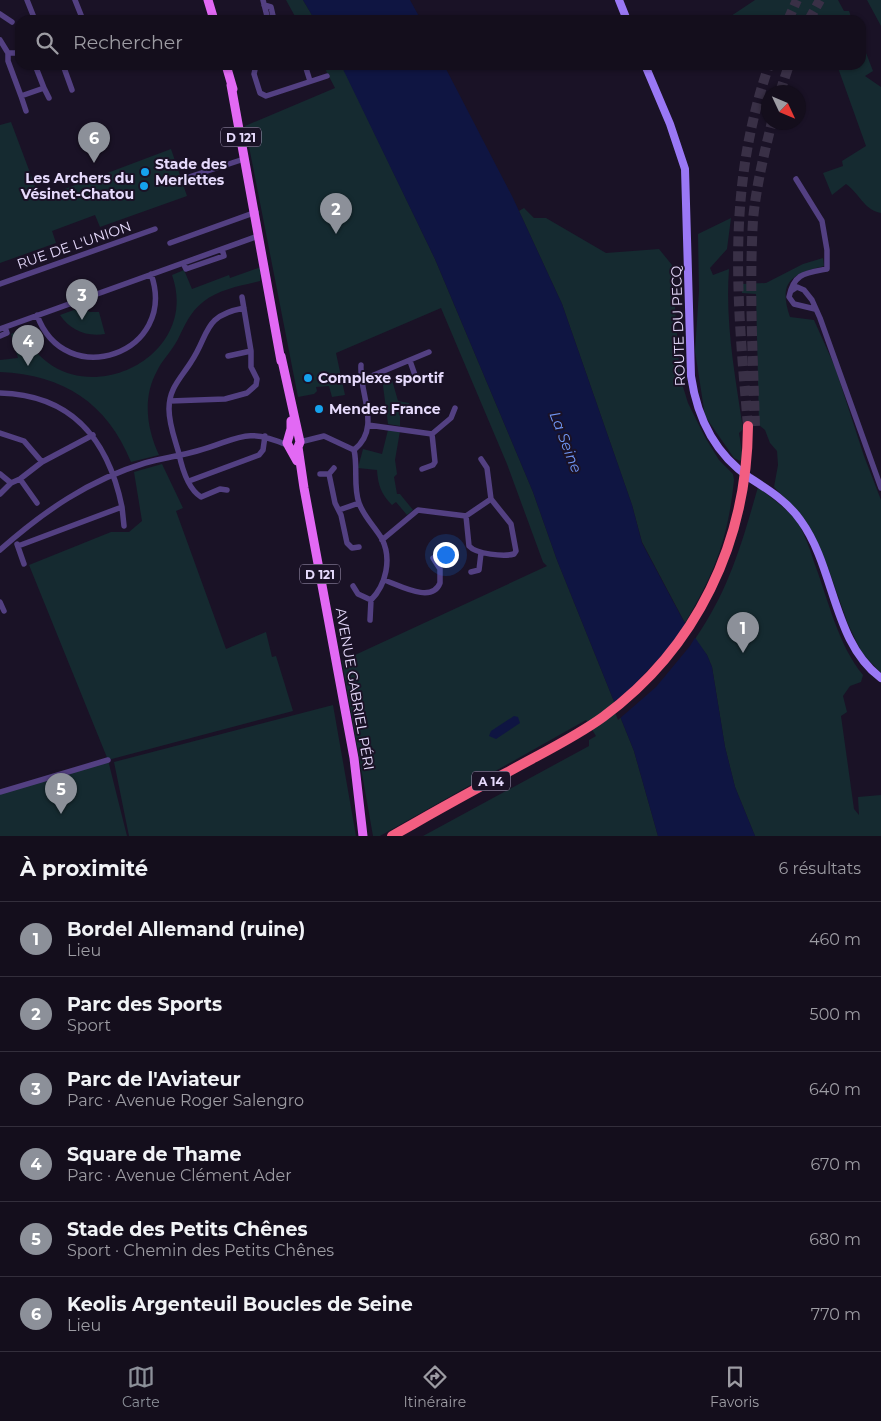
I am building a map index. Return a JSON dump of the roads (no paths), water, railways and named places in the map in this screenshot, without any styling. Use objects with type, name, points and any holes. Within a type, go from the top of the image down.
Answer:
[{"type":"highway","name":"A 14","points":[[404,836],[592,729],[653,673],[684,636],[703,605],[732,537],[743,494],[751,444],[751,426]]},
{"type":"highway","name":"A 14","points":[[392,836],[592,729]]},
{"type":"main road","points":[[208,0],[212,15]]},
{"type":"main road","points":[[619,0],[625,15]]},
{"type":"main road","name":"AVENUE GABRIEL PÉRI","points":[[228,70],[240,118],[255,213]]},
{"type":"main road","name":"ROUTE DU PECQ","points":[[647,70],[670,124],[685,169],[691,376],[693,392],[703,422],[726,458],[783,501],[802,522],[815,547],[853,646],[863,662],[881,678]]},
{"type":"main road","name":"AVENUE GABRIEL PÉRI","points":[[232,85],[244,158],[267,262],[271,299]]},
{"type":"main road","name":"AVENUE GABRIEL PÉRI","points":[[260,235],[281,356],[293,442],[304,488],[354,758],[363,836]]},
{"type":"street","points":[[27,0],[33,15]]},
{"type":"street","points":[[75,0],[81,15]]},
{"type":"street","points":[[263,3],[267,15]]},
{"type":"street","points":[[263,3],[270,7],[272,15]]},
{"type":"street","points":[[0,14],[12,22]]},
{"type":"street","points":[[0,40],[8,53],[8,61],[26,111]]},
{"type":"street","points":[[8,53],[15,52]]},
{"type":"street","points":[[37,70],[49,98]]},
{"type":"street","points":[[65,70],[72,90]]},
{"type":"street","points":[[255,70],[254,74],[260,93],[266,96],[327,76]]},
{"type":"street","points":[[306,70],[310,82]]},
{"type":"street","points":[[21,96],[44,88]]},
{"type":"street","points":[[186,178],[244,158]]},
{"type":"street","points":[[796,179],[822,221],[827,250],[827,269],[800,275],[791,286],[790,300],[794,304],[816,309]]},
{"type":"street","points":[[170,243],[255,213]]},
{"type":"street","name":"RUE DE L'UNION","points":[[0,284],[155,230]]},
{"type":"street","points":[[0,336],[7,333],[2,328],[260,235]]},
{"type":"street","points":[[184,263],[186,269],[224,256],[222,249]]},
{"type":"street","points":[[38,315],[50,338],[70,352],[95,358],[114,354],[134,344],[149,325],[156,300],[152,274]]},
{"type":"street","points":[[800,275],[800,282],[816,309],[881,488]]},
{"type":"street","points":[[791,291],[797,288],[804,290]]},
{"type":"street","points":[[170,400],[213,400],[251,391],[256,386],[257,379],[251,367],[252,351],[242,297]]},
{"type":"street","points":[[227,490],[220,489],[201,497],[189,482],[183,470],[170,418],[170,400],[174,386],[194,356],[206,330],[218,318],[233,310],[244,308]]},
{"type":"street","points":[[228,356],[252,351]]},
{"type":"street","points":[[362,380],[429,352]]},
{"type":"street","points":[[410,361],[416,378]]},
{"type":"street","points":[[354,450],[362,444],[368,425],[361,365]]},
{"type":"street","points":[[0,393],[21,394],[53,404],[71,414],[93,436],[106,456],[113,474],[122,506],[124,526]]},
{"type":"street","points":[[368,425],[432,434],[451,418],[455,408]]},
{"type":"street","points":[[0,433],[24,441],[42,462]]},
{"type":"street","points":[[0,550],[58,503],[113,474],[246,434],[293,442],[324,436],[354,450]]},
{"type":"street","points":[[422,469],[433,465],[435,462],[432,434]]},
{"type":"street","points":[[0,494],[10,483],[20,480],[42,462],[93,436]]},
{"type":"street","points":[[189,482],[258,455],[263,450],[265,438]]},
{"type":"street","points":[[354,450],[355,484],[359,503],[382,540],[386,558],[384,580],[371,600],[370,620]]},
{"type":"street","points":[[466,516],[469,546],[481,553],[510,555],[516,551],[511,524],[491,499],[487,468],[481,459]]},
{"type":"street","points":[[329,474],[334,468]]},
{"type":"street","points":[[0,474],[10,483]]},
{"type":"street","points":[[320,474],[329,474]]},
{"type":"street","points":[[329,474],[335,503],[347,543],[352,548],[358,547]]},
{"type":"street","points":[[20,480],[37,504]]},
{"type":"street","points":[[382,540],[418,510],[466,516],[491,499]]},
{"type":"street","points":[[338,510],[359,503]]},
{"type":"street","points":[[18,546],[122,506]]},
{"type":"street","points":[[13,539],[18,546],[24,564]]},
{"type":"street","points":[[471,572],[479,570],[481,553]]},
{"type":"street","points":[[384,580],[422,593],[432,592],[440,583],[440,569],[434,558]]},
{"type":"street","points":[[354,586],[358,594],[371,600]]},
{"type":"street","points":[[0,602],[4,611]]},
{"type":"street","points":[[0,792],[108,760]]},
{"type":"water","points":[[303,0],[410,0],[418,15],[312,15]]},
{"type":"water","name":"La Seine","points":[[343,70],[447,70],[513,198],[562,304],[632,505],[642,543],[683,620],[707,655],[712,667],[725,747],[735,787],[755,836],[658,836],[634,751],[557,560],[533,492],[435,259]]},
{"type":"water","points":[[514,716],[518,717],[520,723],[496,739],[489,736],[491,731]]},
{"type":"tunnel","points":[[790,15],[797,0]]},
{"type":"tunnel","points":[[812,15],[820,0]]},
{"type":"tunnel","points":[[748,426],[738,288],[738,244],[746,156],[755,111],[767,70]]},
{"type":"tunnel","points":[[782,85],[787,70]]},
{"type":"tunnel","points":[[755,426],[751,297],[753,220],[758,183],[770,130]]},
{"type":"place","name":"Keolis Argenteuil Boucles de Seine","points":[[94,163]]},
{"type":"place","name":"Stade des Merlettes","points":[[145,172]]},
{"type":"place","name":"Les Archers du Vésinet-Chatou","points":[[144,186]]},
{"type":"place","name":"Parc des Sports","points":[[336,234]]},
{"type":"place","name":"Parc de l'Aviateur","points":[[82,320]]},
{"type":"place","name":"Square de Thame","points":[[28,366]]},
{"type":"place","name":"Complexe sportif","points":[[308,378]]},
{"type":"place","name":"Mendes France","points":[[319,409]]},
{"type":"place","name":"Bordel Allemand (ruine)","points":[[743,653]]},
{"type":"place","name":"Stade des Petits Chênes","points":[[61,814]]}]
